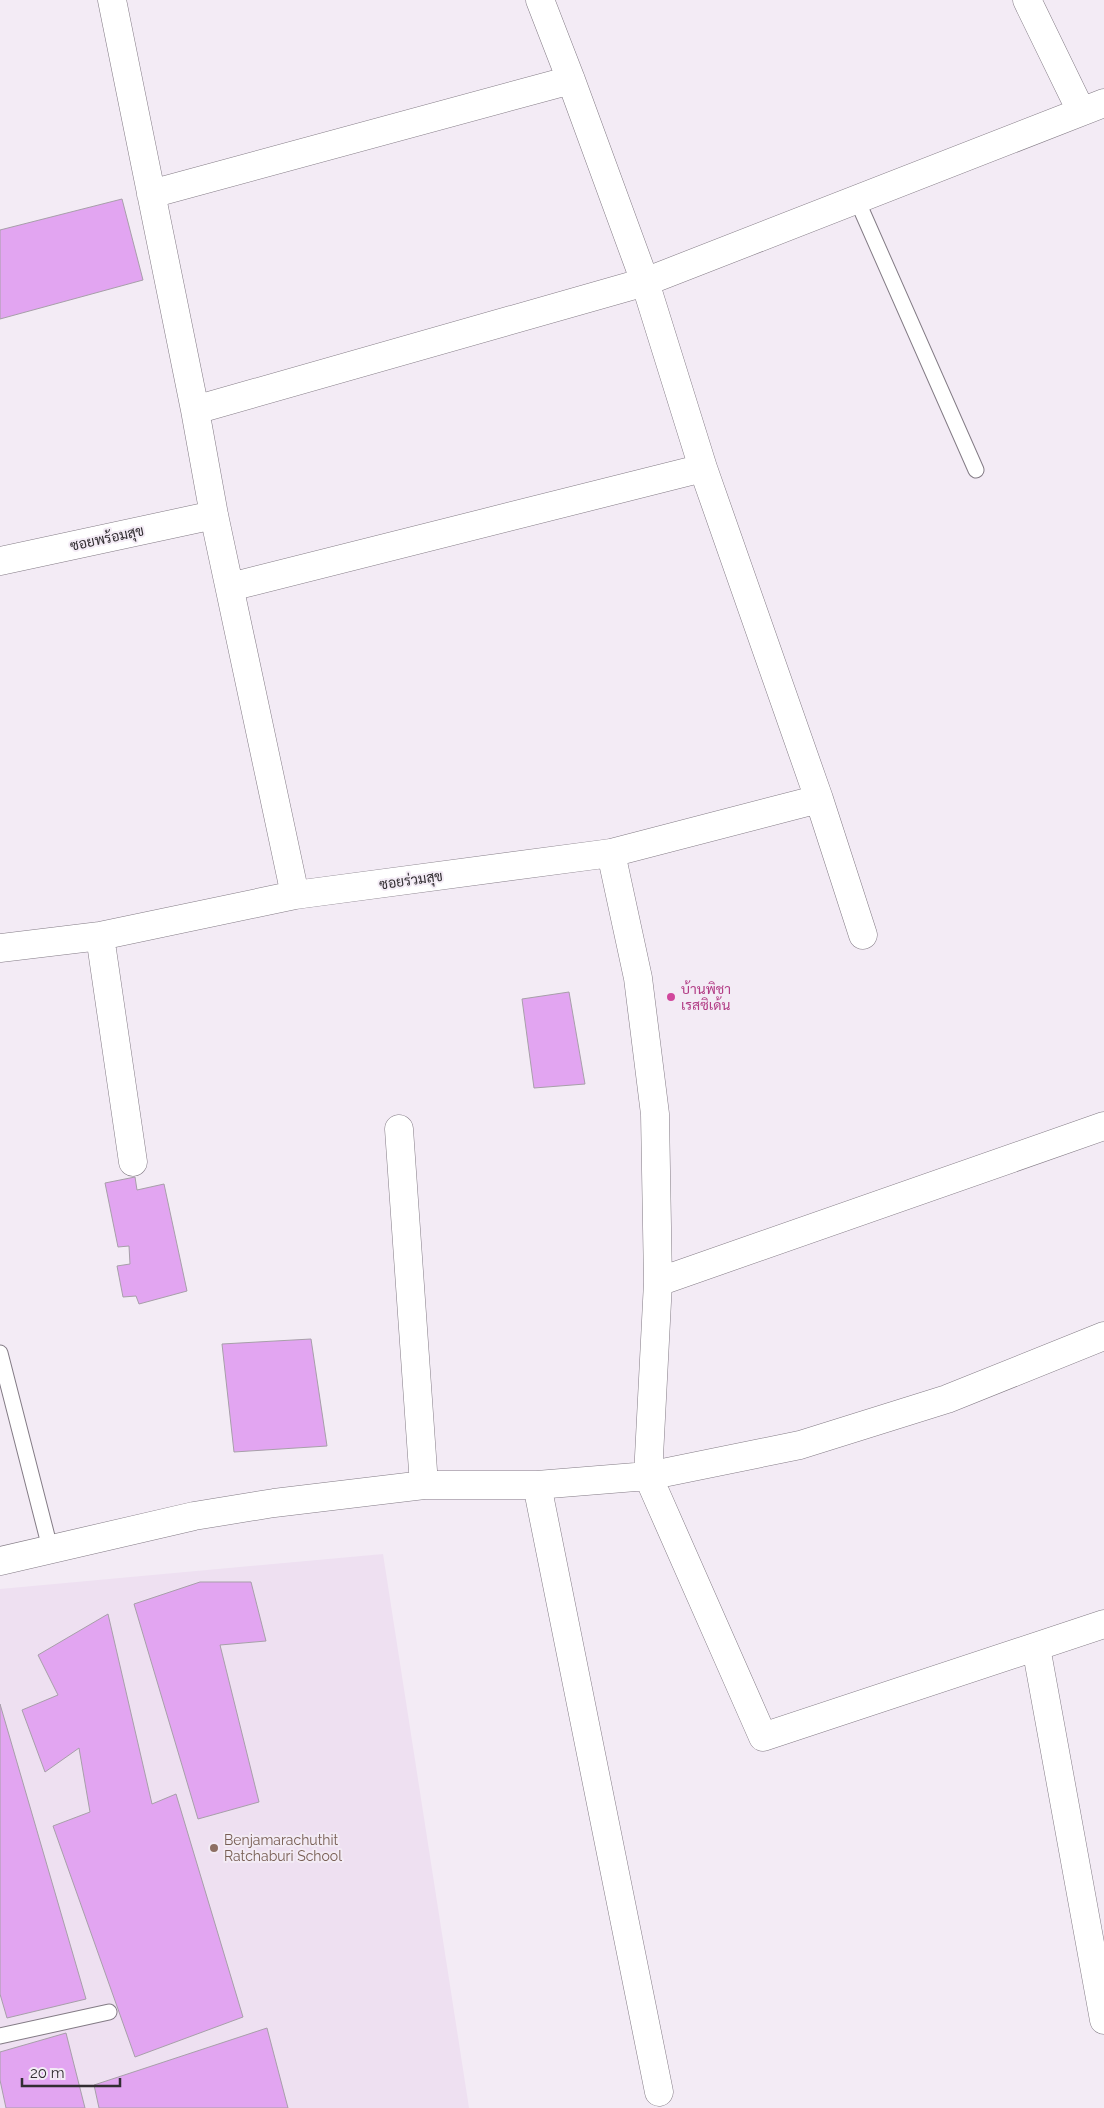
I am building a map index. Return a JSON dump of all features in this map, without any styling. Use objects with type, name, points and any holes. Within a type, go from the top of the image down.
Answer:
[{"type":"street","points":[[112,0],[195,410],[214,516],[295,895]]},
{"type":"street","points":[[540,0],[572,80],[646,282],[703,468],[819,799],[863,935]]},
{"type":"street","points":[[195,410],[646,282],[1092,107],[1027,0]]},
{"type":"street","points":[[151,194],[572,80]]},
{"type":"street","points":[[230,587],[703,468]]},
{"type":"street","name":"ซอยพร้อมสุข","points":[[0,561],[214,516]]},
{"type":"street","name":"ซอยร่วมสุข","points":[[0,948],[100,936],[295,895],[611,853],[819,799]]},
{"type":"street","points":[[611,853],[638,978],[655,1114],[658,1282],[648,1476],[763,1737],[1104,1624]]},
{"type":"street","points":[[100,936],[133,1162]]},
{"type":"street","points":[[658,1282],[1104,1126]]},
{"type":"street","points":[[399,1129],[424,1485]]},
{"type":"street","points":[[0,1561],[194,1516],[256,1506],[424,1485],[537,1485],[648,1476],[809,1442],[947,1399],[1104,1336]]},
{"type":"street","points":[[537,1485],[659,2092]]},
{"type":"street","points":[[1036,1647],[1104,2020]]},
{"type":"lane","points":[[857,200],[976,470]]},
{"type":"lane","points":[[0,1353],[50,1548]]},
{"type":"lane","points":[[0,2036],[109,2012]]},
{"type":"shaded area","name":"Benjamarachuthit Ratchaburi School","points":[[383,1554],[469,2108],[0,2108],[0,1589]]},
{"type":"building","points":[[122,199],[143,280],[0,319],[0,230]]},
{"type":"building","points":[[569,992],[585,1084],[534,1088],[522,999]]},
{"type":"building","points":[[135,1177],[137,1190],[164,1184],[187,1291],[139,1304],[136,1296],[123,1297],[117,1266],[130,1264],[129,1246],[118,1247],[105,1183]]},
{"type":"building","points":[[311,1339],[327,1446],[234,1452],[222,1344]]},
{"type":"building","points":[[200,1582],[251,1582],[266,1641],[220,1645],[259,1802],[198,1819],[134,1604]]},
{"type":"building","points":[[108,1614],[152,1804],[176,1794],[243,2017],[135,2057],[53,1826],[90,1812],[79,1748],[45,1772],[22,1710],[58,1695],[38,1655]]},
{"type":"building","points":[[0,1704],[86,1999],[7,2018],[0,1994]]},
{"type":"building","points":[[267,2028],[288,2108],[99,2108],[94,2085]]},
{"type":"building","points":[[66,2033],[85,2108],[6,2108],[0,2080],[0,2052]]},
{"type":"place","name":"บ้านพิชา เรสซิเด้น","points":[[671,997]]},
{"type":"place","name":"Benjamarachuthit Ratchaburi School","points":[[214,1848]]}]
